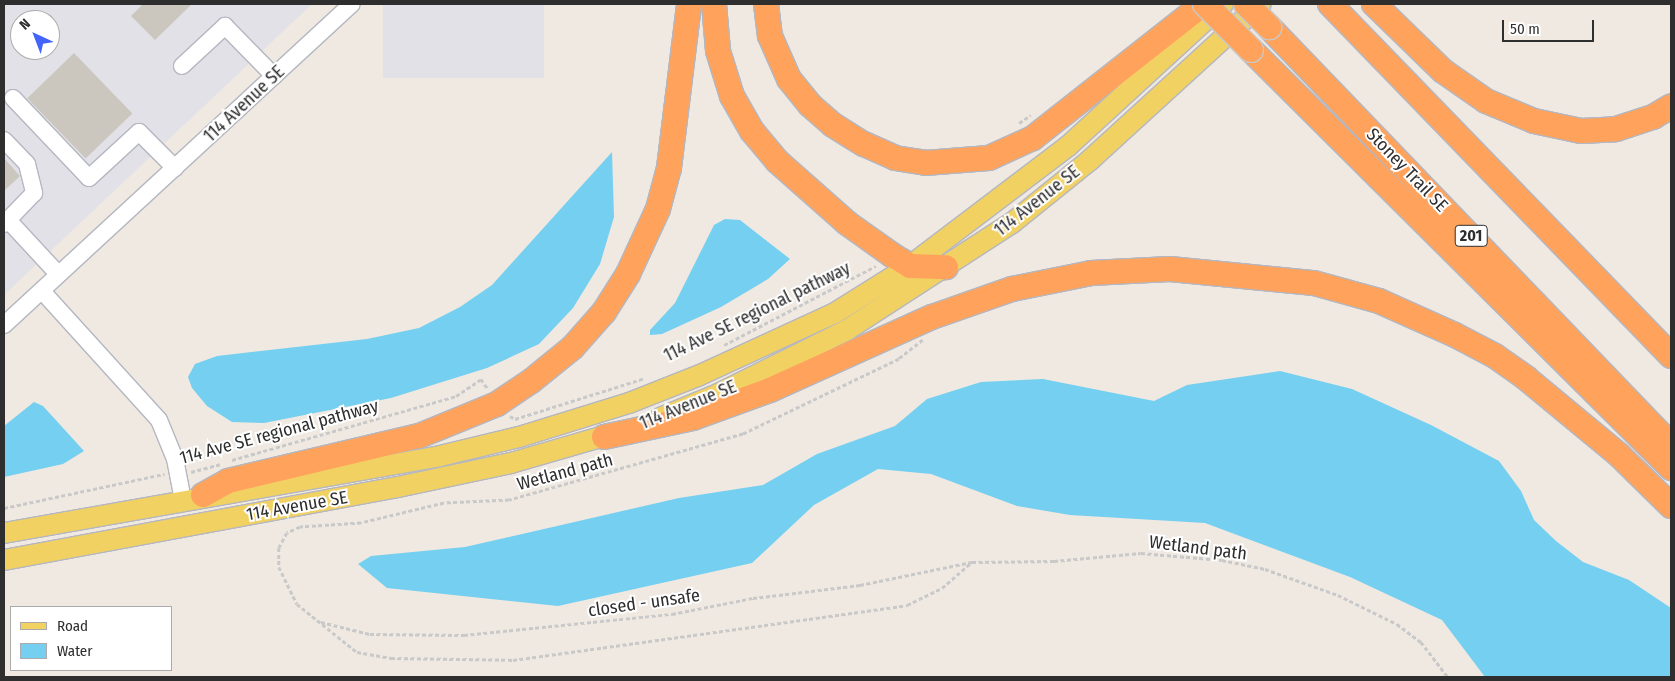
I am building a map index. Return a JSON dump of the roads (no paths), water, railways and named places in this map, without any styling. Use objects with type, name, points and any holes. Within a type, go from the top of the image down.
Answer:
[{"type":"highway","points":[[193,498],[228,481],[419,436],[497,404],[530,382],[573,348],[604,312],[628,274],[658,209],[670,159],[688,4]]},
{"type":"highway","points":[[714,4],[718,51],[732,96],[752,131],[807,189],[847,223],[910,266],[946,267]]},
{"type":"highway","points":[[766,4],[770,36],[789,79],[810,105],[833,125],[864,144],[895,158],[941,163],[989,158],[1033,138],[1204,4],[1671,468]]},
{"type":"highway","name":"Stoney Trail SE","points":[[1246,4],[1671,445]]},
{"type":"highway","points":[[1330,4],[1671,356]]},
{"type":"highway","points":[[1374,4],[1443,71],[1486,101],[1534,121],[1581,130],[1616,129],[1653,117],[1671,106]]},
{"type":"highway","points":[[604,437],[702,415],[770,390],[932,317],[1012,289],[1091,273],[1170,269],[1314,283],[1380,301],[1455,335],[1495,356],[1526,378],[1619,455],[1671,506]]},
{"type":"main road","name":"114 Avenue SE","points":[[4,533],[193,498],[440,456],[519,437],[629,403],[700,375],[827,317],[910,266],[1068,146],[1223,4]]},
{"type":"main road","name":"114 Avenue SE","points":[[4,560],[398,488],[511,463],[604,437],[718,394],[798,356],[846,330],[1012,223],[1090,160],[1261,4]]},
{"type":"street","name":"114 Avenue SE","points":[[4,325],[352,4]]},
{"type":"street","points":[[182,66],[225,26],[274,76]]},
{"type":"street","points":[[13,98],[89,178],[140,132],[175,168]]},
{"type":"street","points":[[4,140],[27,164],[34,193],[6,222],[58,274]]},
{"type":"street","points":[[42,291],[159,420],[178,474],[193,498]]},
{"type":"water","points":[[612,152],[614,217],[600,264],[573,308],[539,344],[487,368],[391,398],[264,423],[232,422],[207,406],[192,388],[188,377],[195,364],[217,356],[367,339],[419,328],[460,307],[492,285]]},
{"type":"water","points":[[725,219],[740,220],[790,259],[768,279],[721,307],[662,334],[650,335],[650,330],[675,303],[714,225]]},
{"type":"water","points":[[1280,371],[1352,389],[1431,425],[1499,461],[1521,491],[1534,520],[1556,541],[1583,562],[1629,580],[1671,608],[1671,677],[1485,677],[1442,620],[1350,577],[1205,523],[1070,515],[1017,506],[931,474],[878,469],[814,505],[752,563],[558,606],[387,588],[358,564],[371,556],[465,547],[679,498],[763,485],[817,454],[895,426],[927,399],[981,382],[1043,379],[1154,401],[1187,385]]},
{"type":"water","points":[[34,402],[43,406],[84,451],[63,464],[4,477],[4,426]]}]
